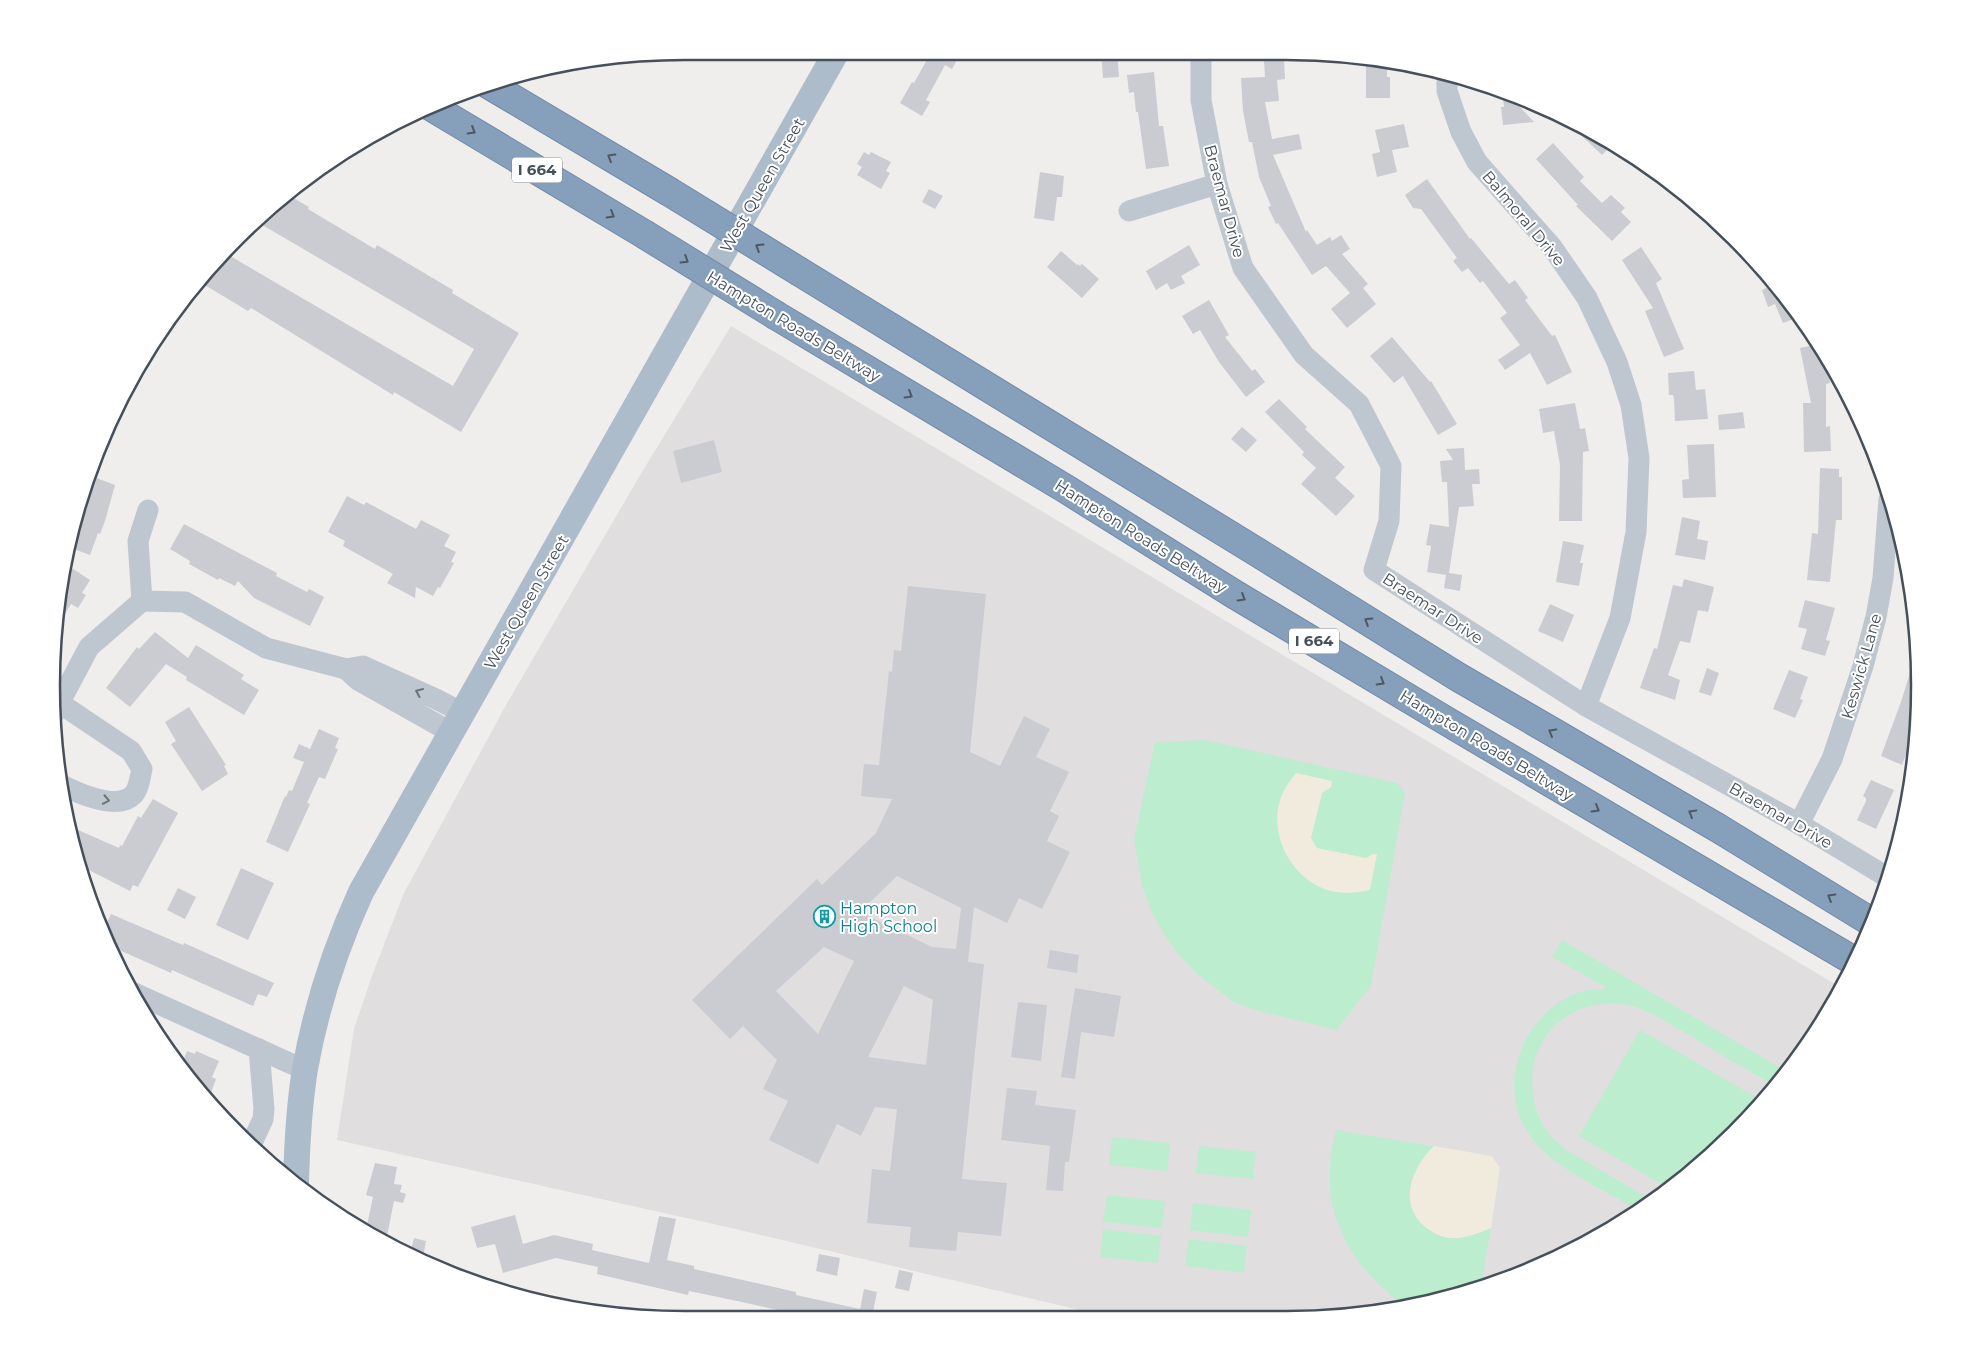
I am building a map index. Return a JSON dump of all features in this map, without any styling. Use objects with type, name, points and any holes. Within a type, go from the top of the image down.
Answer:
[{"type":"highway","name":"I 664","points":[[497,89],[668,191],[1458,677],[1718,828],[1866,918]]},
{"type":"highway","name":"Hampton Roads Beltway","points":[[439,111],[1066,489],[1234,594],[1848,957]]},
{"type":"main road","name":"West Queen Street","points":[[296,1175],[299,1117],[305,1070],[322,994],[347,924],[361,892],[832,60]]},
{"type":"street","name":"Braemar Drive","points":[[1201,60],[1201,100],[1217,184],[1243,268],[1304,355],[1359,404],[1391,466],[1389,521],[1374,570],[1586,706],[1799,824],[1882,873]]},
{"type":"street","name":"Balmoral Drive","points":[[1447,81],[1447,91],[1461,132],[1477,162],[1552,247],[1587,298],[1618,362],[1631,405],[1639,458],[1636,532],[1620,618],[1586,706]]},
{"type":"street","points":[[1129,211],[1217,184]]},
{"type":"street","points":[[142,601],[138,541],[148,510]]},
{"type":"street","name":"Keswick Lane","points":[[1799,824],[1832,758],[1864,666],[1883,578],[1888,516]]},
{"type":"street","points":[[60,700],[89,647],[142,601],[185,602],[266,648],[346,669],[363,666],[436,699],[457,723]]},
{"type":"street","points":[[61,711],[131,751],[142,769],[138,787],[133,796],[120,802],[106,802],[68,787]]},
{"type":"street","points":[[144,997],[305,1070]]},
{"type":"street","points":[[254,1138],[263,1119],[264,1109],[259,1049]]},
{"type":"shaded area","name":"Hampton High School","points":[[731,326],[1835,984],[1806,1033],[1756,1098],[1698,1156],[1633,1206],[1562,1246],[1487,1278],[1447,1290],[1367,1306],[1286,1311],[1084,1311],[731,1228],[337,1140],[354,1029],[404,893],[506,705],[639,477]]},
{"type":"green space","points":[[1205,740],[1397,783],[1405,793],[1371,986],[1336,1030],[1251,1009],[1232,1001],[1196,973],[1178,954],[1162,931],[1150,908],[1142,885],[1134,839],[1155,742]]},
{"type":"green space","points":[[1562,940],[1781,1068],[1769,1082],[1659,1018],[1644,1010],[1628,1005],[1608,1004],[1589,1006],[1571,1013],[1557,1024],[1545,1037],[1537,1053],[1533,1072],[1533,1096],[1539,1118],[1553,1139],[1563,1148],[1646,1197],[1632,1207],[1558,1163],[1535,1142],[1522,1122],[1516,1101],[1515,1079],[1519,1058],[1527,1037],[1540,1019],[1557,1004],[1577,993],[1607,988],[1552,957]]},
{"type":"green space","points":[[1640,1030],[1756,1097],[1698,1156],[1662,1185],[1579,1136]]},
{"type":"green space","points":[[1336,1130],[1492,1156],[1500,1168],[1483,1279],[1408,1299],[1398,1301],[1391,1295],[1375,1281],[1362,1265],[1350,1248],[1341,1230],[1330,1190],[1331,1153]]},
{"type":"green space","points":[[1112,1137],[1170,1143],[1167,1171],[1109,1165]]},
{"type":"green space","points":[[1199,1146],[1256,1152],[1253,1179],[1196,1173]]},
{"type":"green space","points":[[1107,1195],[1165,1201],[1162,1228],[1103,1222]]},
{"type":"green space","points":[[1193,1203],[1251,1210],[1248,1237],[1190,1230]]},
{"type":"green space","points":[[1103,1229],[1161,1236],[1158,1263],[1100,1257]]},
{"type":"green space","points":[[1189,1239],[1247,1246],[1244,1273],[1185,1266]]},
{"type":"sand","points":[[1296,773],[1332,781],[1331,787],[1322,793],[1311,838],[1317,848],[1366,858],[1377,854],[1370,890],[1341,893],[1317,886],[1294,866],[1286,854],[1277,825],[1278,810],[1283,792]]},
{"type":"sand","points":[[1434,1146],[1492,1156],[1500,1168],[1491,1228],[1470,1236],[1450,1238],[1430,1231],[1416,1218],[1411,1208],[1411,1186],[1419,1164]]},
{"type":"building","points":[[927,60],[957,60],[952,69],[945,65],[926,100],[930,102],[922,116],[900,103],[912,82],[914,83]]},
{"type":"building","points":[[1102,60],[1118,60],[1119,77],[1103,78]]},
{"type":"building","points":[[1284,60],[1285,79],[1277,80],[1279,101],[1265,102],[1272,139],[1299,134],[1302,149],[1273,155],[1306,232],[1307,230],[1317,245],[1330,237],[1332,241],[1341,235],[1350,249],[1342,254],[1368,284],[1363,288],[1376,304],[1347,328],[1331,309],[1350,293],[1326,266],[1312,275],[1278,223],[1276,224],[1268,207],[1271,206],[1259,177],[1252,142],[1249,142],[1243,111],[1241,78],[1265,77],[1264,61]]},
{"type":"building","points":[[1366,65],[1387,68],[1387,77],[1390,77],[1390,98],[1366,98]]},
{"type":"building","points":[[1154,72],[1159,126],[1163,126],[1169,166],[1146,169],[1134,92],[1129,93],[1127,75]]},
{"type":"building","points":[[1503,99],[1519,106],[1534,122],[1503,125],[1501,107],[1504,107]]},
{"type":"building","points":[[1404,124],[1409,147],[1392,150],[1397,172],[1377,177],[1372,154],[1380,152],[1375,130]]},
{"type":"building","points":[[1580,135],[1607,150],[1602,155]]},
{"type":"building","points":[[1553,143],[1584,177],[1580,181],[1602,203],[1611,195],[1625,208],[1621,212],[1631,222],[1612,241],[1576,206],[1578,205],[1536,159]]},
{"type":"building","points":[[864,152],[869,155],[871,152],[891,162],[886,171],[890,173],[881,189],[857,175],[862,167],[857,164]]},
{"type":"building","points":[[1040,172],[1064,176],[1062,197],[1057,197],[1054,221],[1034,218]]},
{"type":"building","points":[[1427,179],[1470,239],[1509,284],[1515,280],[1528,298],[1525,300],[1552,336],[1555,335],[1572,372],[1547,385],[1530,353],[1505,370],[1498,360],[1520,345],[1500,318],[1507,313],[1483,281],[1480,283],[1468,268],[1462,272],[1453,261],[1457,258],[1421,209],[1413,208],[1405,195]]},
{"type":"building","points":[[929,189],[943,196],[935,209],[922,202]]},
{"type":"building","points":[[294,198],[309,207],[308,209],[375,249],[377,245],[453,290],[452,293],[519,333],[461,432],[394,392],[393,395],[251,308],[248,311],[205,285],[231,256],[453,386],[474,349],[262,225]]},
{"type":"building","points":[[1189,245],[1200,265],[1181,276],[1185,283],[1171,290],[1167,283],[1156,290],[1146,271]]},
{"type":"building","points":[[1641,247],[1662,279],[1656,283],[1684,349],[1664,357],[1645,311],[1653,308],[1622,260]]},
{"type":"building","points":[[1061,251],[1077,265],[1080,266],[1082,264],[1099,279],[1082,298],[1047,267]]},
{"type":"building","points":[[1768,287],[1792,319],[1783,323],[1775,304],[1768,307],[1762,290]]},
{"type":"building","points":[[1209,300],[1229,335],[1225,337],[1252,371],[1255,369],[1265,382],[1246,397],[1219,362],[1200,330],[1193,334],[1182,316]]},
{"type":"building","points":[[1392,337],[1431,381],[1457,424],[1438,435],[1403,376],[1394,383],[1370,356]]},
{"type":"building","points":[[1811,346],[1829,376],[1830,383],[1826,384],[1826,427],[1830,426],[1831,451],[1804,452],[1803,403],[1811,403],[1800,348]]},
{"type":"building","points":[[1694,371],[1696,390],[1705,389],[1708,419],[1675,421],[1674,399],[1673,395],[1669,395],[1668,373]]},
{"type":"building","points":[[1279,399],[1307,427],[1305,429],[1345,467],[1335,478],[1355,496],[1336,516],[1301,484],[1316,468],[1302,455],[1304,452],[1265,412]]},
{"type":"building","points":[[1575,403],[1580,429],[1585,428],[1589,451],[1583,452],[1582,521],[1559,521],[1560,465],[1554,431],[1543,433],[1539,409]]},
{"type":"building","points":[[1743,412],[1745,428],[1719,430],[1718,415]]},
{"type":"building","points":[[1242,427],[1257,440],[1246,452],[1231,439]]},
{"type":"building","points":[[714,440],[722,472],[681,483],[673,451]]},
{"type":"building","points":[[1714,444],[1716,497],[1683,498],[1682,480],[1689,479],[1687,445]]},
{"type":"building","points":[[1464,448],[1465,470],[1479,469],[1480,484],[1472,484],[1474,506],[1459,507],[1449,573],[1462,575],[1460,591],[1444,588],[1446,575],[1427,572],[1431,546],[1426,545],[1430,524],[1449,527],[1447,482],[1442,482],[1440,461],[1453,460],[1446,449]]},
{"type":"building","points":[[1820,468],[1839,469],[1839,477],[1842,477],[1842,520],[1836,520],[1830,582],[1807,580],[1812,533],[1818,534]]},
{"type":"building","points":[[95,478],[115,485],[105,521],[100,534],[98,533],[90,555],[75,550]]},
{"type":"building","points":[[347,496],[364,505],[366,502],[416,529],[421,520],[450,535],[444,546],[456,552],[451,562],[454,563],[440,588],[438,587],[433,596],[416,587],[415,598],[387,583],[393,574],[343,546],[345,541],[328,532]]},
{"type":"building","points":[[1682,517],[1700,521],[1697,539],[1708,541],[1705,560],[1675,555]]},
{"type":"building","points":[[184,524],[277,573],[276,576],[307,592],[309,589],[324,597],[310,626],[254,598],[238,581],[235,586],[219,578],[218,580],[189,564],[190,561],[170,549]]},
{"type":"building","points":[[1563,541],[1584,545],[1580,563],[1583,563],[1579,586],[1556,582]]},
{"type":"building","points":[[71,568],[90,580],[82,593],[86,595],[78,608],[71,604],[64,615]]},
{"type":"building","points":[[1684,579],[1714,587],[1708,612],[1698,610],[1690,643],[1680,641],[1668,675],[1680,680],[1675,700],[1640,688],[1654,648],[1657,649],[1673,585],[1682,587]]},
{"type":"building","name":"Hampton High School","points":[[908,586],[986,594],[970,752],[1000,766],[1024,716],[1050,729],[1036,757],[1069,772],[1050,811],[1059,816],[1047,841],[1070,852],[1042,909],[1019,898],[1007,923],[974,907],[968,962],[984,964],[962,1179],[1007,1183],[1001,1236],[958,1232],[956,1251],[909,1247],[911,1227],[867,1223],[872,1169],[890,1171],[897,1109],[875,1107],[861,1136],[837,1124],[818,1164],[769,1140],[788,1101],[763,1089],[777,1060],[743,1026],[730,1039],[692,1000],[817,879],[822,885],[876,833],[892,799],[861,796],[864,764],[879,765],[889,671],[892,672],[894,650],[901,651]],"holes":[[[897,876],[961,908],[956,949],[932,947],[860,912]],[[824,947],[854,961],[818,1034],[776,991]],[[904,986],[933,1000],[926,1065],[868,1057]]]},
{"type":"building","points":[[1805,600],[1835,608],[1826,640],[1830,641],[1825,656],[1801,649],[1807,629],[1798,627]]},
{"type":"building","points":[[1550,604],[1574,615],[1563,642],[1538,631]]},
{"type":"building","points":[[155,632],[188,658],[196,645],[244,675],[241,679],[259,690],[244,715],[186,680],[187,677],[166,664],[130,707],[106,688],[137,647],[139,649]]},
{"type":"building","points":[[1707,668],[1719,673],[1711,696],[1699,692]]},
{"type":"building","points":[[1789,670],[1808,677],[1800,699],[1803,700],[1795,718],[1773,709]]},
{"type":"building","points":[[1911,670],[1910,726],[1908,749],[1902,765],[1881,756]]},
{"type":"building","points":[[189,707],[226,765],[224,766],[228,774],[202,791],[171,744],[176,741],[165,722]]},
{"type":"building","points":[[319,729],[339,738],[335,748],[338,749],[325,779],[319,777],[307,803],[310,804],[288,852],[266,842],[285,796],[289,790],[292,791],[304,762],[293,758],[299,744],[310,749]]},
{"type":"building","points":[[1871,780],[1894,790],[1876,829],[1857,820],[1866,801],[1866,798],[1863,796]]},
{"type":"building","points":[[153,799],[178,813],[138,887],[133,885],[130,891],[88,869],[77,830],[119,848],[120,845],[122,846],[138,816],[141,818]]},
{"type":"building","points":[[241,868],[274,883],[248,940],[216,925]]},
{"type":"building","points":[[178,888],[196,897],[185,919],[167,910]]},
{"type":"building","points":[[111,914],[183,945],[184,943],[274,983],[267,997],[258,994],[253,1006],[172,970],[171,973],[120,950],[107,923]]},
{"type":"building","points":[[1050,950],[1079,955],[1077,973],[1047,968]]},
{"type":"building","points":[[1075,988],[1121,996],[1114,1037],[1081,1032],[1075,1079],[1061,1077]]},
{"type":"building","points":[[1018,1002],[1047,1005],[1041,1061],[1011,1057]]},
{"type":"building","points":[[187,1051],[195,1054],[196,1051],[219,1061],[212,1077],[216,1079],[211,1093],[189,1066],[184,1059]]},
{"type":"building","points":[[1007,1088],[1037,1091],[1035,1105],[1076,1110],[1069,1162],[1065,1162],[1063,1191],[1046,1190],[1050,1146],[1001,1140]]},
{"type":"building","points":[[375,1163],[397,1167],[394,1184],[402,1185],[400,1192],[406,1194],[403,1203],[394,1201],[387,1235],[367,1224],[373,1197],[366,1195]]},
{"type":"building","points":[[515,1215],[523,1244],[554,1235],[593,1244],[592,1250],[649,1263],[659,1216],[676,1219],[667,1260],[694,1266],[694,1269],[796,1292],[796,1295],[860,1309],[864,1289],[877,1292],[873,1311],[782,1311],[689,1291],[688,1295],[597,1274],[598,1267],[556,1258],[503,1273],[495,1244],[477,1248],[471,1227]]},
{"type":"building","points":[[414,1238],[426,1241],[424,1253],[412,1247]]},
{"type":"building","points":[[819,1254],[840,1258],[837,1276],[816,1271]]},
{"type":"building","points":[[899,1270],[913,1273],[909,1291],[895,1288]]},
{"type":"place","name":"Hampton High School","points":[[824,917]]}]
